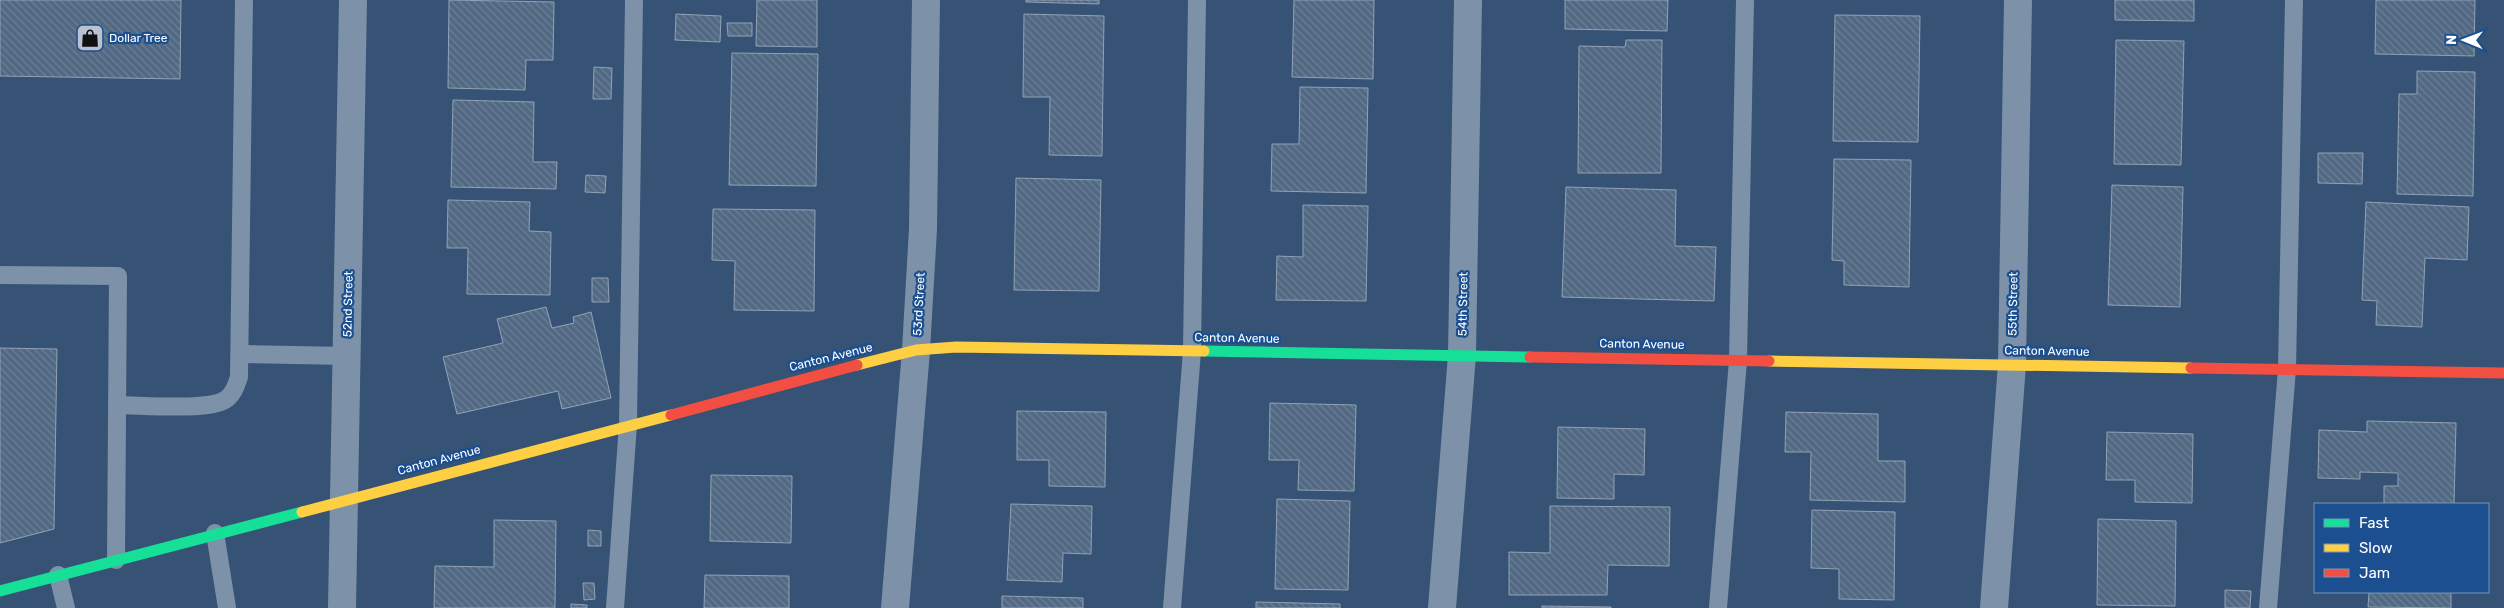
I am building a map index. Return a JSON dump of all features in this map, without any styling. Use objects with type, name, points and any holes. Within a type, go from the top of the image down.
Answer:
[{"type":"street","name":"52nd Street","points":[[342,608],[353,0]]},
{"type":"street","name":"53rd Street","points":[[895,608],[916,350],[923,229],[926,0]]},
{"type":"street","name":"54th Street","points":[[1442,608],[1462,355],[1468,0]]},
{"type":"street","name":"55th Street","points":[[1994,608],[2012,364],[2018,0]]},
{"type":"street","name":"Canton Avenue","points":[[0,591],[628,424],[916,350],[956,348],[1192,351],[2504,373]]},
{"type":"lane","points":[[117,405],[206,406],[224,400],[235,390],[239,378],[244,0]]},
{"type":"lane","points":[[615,608],[628,424],[634,0]]},
{"type":"lane","points":[[1172,608],[1192,351],[1197,0]]},
{"type":"lane","points":[[1718,608],[1738,360],[1745,0]]},
{"type":"lane","points":[[2268,608],[2287,369],[2294,0]]},
{"type":"lane","points":[[0,275],[118,276],[116,560]]},
{"type":"lane","points":[[240,354],[347,356]]},
{"type":"lane","points":[[215,534],[227,608]]},
{"type":"lane","points":[[58,575],[66,608]]},
{"type":"building","name":"Dollar Tree","points":[[0,0],[181,0],[180,79],[0,76]]},
{"type":"building","points":[[449,0],[554,2],[553,60],[526,60],[525,90],[448,88]]},
{"type":"building","points":[[757,0],[817,0],[817,47],[756,46]]},
{"type":"building","points":[[1026,0],[1099,0],[1099,4],[1026,2]]},
{"type":"building","points":[[1294,0],[1374,0],[1373,79],[1292,77]]},
{"type":"building","points":[[1565,0],[1668,0],[1667,31],[1565,29]]},
{"type":"building","points":[[2115,0],[2194,0],[2194,21],[2115,20]]},
{"type":"building","points":[[2376,0],[2475,0],[2474,56],[2375,54]]},
{"type":"building","points":[[676,14],[721,16],[720,42],[675,40]]},
{"type":"building","points":[[1024,14],[1104,16],[1102,156],[1049,155],[1050,97],[1023,97]]},
{"type":"building","points":[[1835,15],[1920,16],[1918,142],[1833,141]]},
{"type":"building","points":[[727,23],[752,23],[752,36],[728,36]]},
{"type":"building","points":[[1626,40],[1662,40],[1661,173],[1578,173],[1579,46],[1625,47]]},
{"type":"building","points":[[2116,40],[2184,41],[2181,165],[2114,164]]},
{"type":"building","points":[[732,53],[818,54],[816,186],[729,185]]},
{"type":"building","points":[[594,67],[612,68],[611,99],[593,99]]},
{"type":"building","points":[[2417,71],[2475,72],[2473,196],[2397,194],[2399,94],[2417,94]]},
{"type":"building","points":[[1300,87],[1368,88],[1366,193],[1271,191],[1272,144],[1299,144]]},
{"type":"building","points":[[453,100],[534,102],[533,162],[557,162],[556,189],[451,187]]},
{"type":"building","points":[[2318,153],[2363,153],[2362,184],[2318,183]]},
{"type":"building","points":[[1834,159],[1911,160],[1909,287],[1844,285],[1844,261],[1832,260]]},
{"type":"building","points":[[586,175],[606,176],[605,193],[585,192]]},
{"type":"building","points":[[1016,178],[1101,180],[1099,291],[1014,290]]},
{"type":"building","points":[[2112,185],[2183,187],[2180,307],[2108,305]]},
{"type":"building","points":[[1566,187],[1676,190],[1675,246],[1716,247],[1714,301],[1562,297]]},
{"type":"building","points":[[448,200],[530,202],[529,231],[551,232],[550,295],[467,294],[468,248],[447,248]]},
{"type":"building","points":[[2366,202],[2469,207],[2467,260],[2425,258],[2422,327],[2376,325],[2377,301],[2362,300]]},
{"type":"building","points":[[1303,205],[1368,206],[1366,301],[1276,300],[1277,256],[1303,257]]},
{"type":"building","points":[[713,209],[815,210],[814,311],[734,310],[735,261],[712,260]]},
{"type":"building","points":[[592,278],[608,278],[609,302],[592,302]]},
{"type":"building","points":[[546,307],[552,328],[574,323],[573,317],[591,312],[611,398],[562,409],[558,391],[457,414],[443,357],[503,343],[497,319]]},
{"type":"building","points":[[0,348],[57,349],[54,529],[0,543]]},
{"type":"building","points":[[1270,403],[1356,405],[1354,491],[1298,490],[1299,460],[1269,460]]},
{"type":"building","points":[[1017,411],[1106,412],[1105,487],[1049,486],[1049,460],[1017,460]]},
{"type":"building","points":[[1786,412],[1878,414],[1878,461],[1905,461],[1905,502],[1810,500],[1811,452],[1785,452]]},
{"type":"building","points":[[2367,421],[2456,423],[2454,503],[2384,503],[2384,486],[2398,486],[2398,473],[2360,472],[2360,479],[2318,478],[2319,430],[2367,432]]},
{"type":"building","points":[[1558,427],[1645,429],[1644,475],[1614,474],[1614,499],[1557,498]]},
{"type":"building","points":[[2107,432],[2193,434],[2192,503],[2135,502],[2135,480],[2106,480]]},
{"type":"building","points":[[711,475],[792,476],[791,543],[710,541]]},
{"type":"building","points":[[1277,499],[1350,501],[1348,590],[1275,589]]},
{"type":"building","points":[[1011,504],[1092,506],[1091,554],[1063,553],[1062,582],[1007,580]]},
{"type":"building","points":[[1550,506],[1670,507],[1669,566],[1608,565],[1607,595],[1509,595],[1509,552],[1550,553]]},
{"type":"building","points":[[1812,510],[1895,512],[1894,600],[1839,599],[1839,569],[1811,568]]},
{"type":"building","points":[[2098,519],[2176,521],[2175,606],[2097,605]]},
{"type":"building","points":[[494,520],[556,521],[555,608],[434,608],[435,566],[494,567]]},
{"type":"building","points":[[588,530],[601,531],[601,546],[588,546]]},
{"type":"building","points":[[705,575],[789,576],[789,608],[704,608]]},
{"type":"building","points":[[583,583],[594,583],[595,599],[584,600]]},
{"type":"building","points":[[2225,590],[2251,591],[2250,608],[2225,608]]},
{"type":"building","points":[[2369,593],[2451,593],[2451,608],[2368,607]]},
{"type":"building","points":[[1002,596],[1083,598],[1083,608],[1002,608]]},
{"type":"building","points":[[1256,602],[1340,604],[1340,608],[1256,608]]},
{"type":"building","points":[[571,604],[587,605],[587,608],[571,608]]},
{"type":"building","points":[[1542,606],[1611,607],[1611,608],[1542,608]]},
{"type":"traffic: fast","points":[[1204,351],[1530,357]]},
{"type":"traffic: fast","points":[[0,591],[302,512]]},
{"type":"traffic: slow","points":[[857,365],[916,350],[956,347],[1204,351]]},
{"type":"traffic: slow","points":[[1769,361],[2191,368]]},
{"type":"traffic: slow","points":[[302,512],[671,415]]},
{"type":"traffic: jam","points":[[1530,357],[1769,361]]},
{"type":"traffic: jam","points":[[671,415],[857,365]]},
{"type":"traffic: jam","points":[[2191,368],[2504,373]]},
{"type":"place","name":"Dollar Tree","points":[[90,38]]}]
